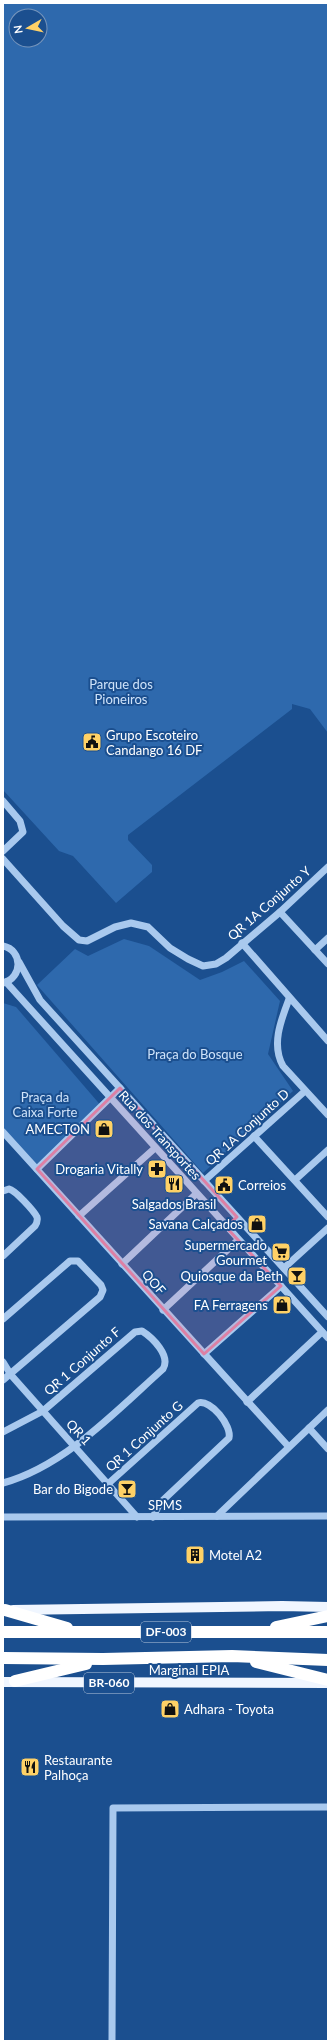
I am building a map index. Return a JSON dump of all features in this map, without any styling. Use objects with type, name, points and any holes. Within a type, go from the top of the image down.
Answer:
[{"type":"highway","points":[[4,1610],[81,1632]]},
{"type":"highway","points":[[252,1633],[328,1616]]},
{"type":"highway","name":"DF-003","points":[[3,1632],[328,1632]]},
{"type":"highway","points":[[232,1656],[328,1681]]},
{"type":"highway","name":"DF-003","points":[[3,1658],[103,1659],[232,1656],[328,1660]]},
{"type":"highway","points":[[9,1681],[103,1659]]},
{"type":"main road","points":[[4,1610],[328,1607]]},
{"type":"main road","name":"Marginal EPIA","points":[[9,1681],[159,1683],[328,1681]]},
{"type":"street","points":[[3,801],[20,821],[23,829],[22,835],[3,851]]},
{"type":"street","name":"QR 1A Conjunto Y","points":[[3,859],[63,926],[79,940],[88,942],[115,927],[131,922],[148,928],[170,948],[203,966],[216,964],[226,958],[280,912],[328,867]]},
{"type":"street","points":[[280,912],[328,964]]},
{"type":"street","points":[[315,950],[328,938]]},
{"type":"street","points":[[242,943],[289,999],[328,1041]]},
{"type":"street","name":"Rua dos Transportes","points":[[3,946],[12,950],[40,1000],[237,1217],[327,1313]]},
{"type":"street","points":[[4,982],[15,974],[19,962]]},
{"type":"street","name":"Rua dos Transportes","points":[[4,982],[328,1338]]},
{"type":"street","points":[[289,999],[277,1040],[277,1051],[283,1066],[328,1115]]},
{"type":"street","points":[[37,1169],[120,1088]]},
{"type":"street","name":"QR 1A Conjunto D","points":[[204,1181],[305,1091]]},
{"type":"street","name":"QOF","points":[[3,1132],[288,1446]]},
{"type":"street","points":[[254,1136],[328,1217]]},
{"type":"street","points":[[79,1216],[155,1148]]},
{"type":"street","points":[[295,1180],[328,1150]]},
{"type":"street","points":[[3,1191],[9,1189],[14,1191],[36,1214],[37,1221],[35,1226],[3,1256]]},
{"type":"street","points":[[122,1264],[196,1194]]},
{"type":"street","points":[[226,1227],[237,1217]]},
{"type":"street","points":[[284,1268],[328,1228]]},
{"type":"street","points":[[163,1310],[238,1240]]},
{"type":"street","points":[[3,1319],[70,1261],[78,1261],[101,1285],[103,1290],[100,1297],[3,1380]]},
{"type":"street","points":[[204,1354],[281,1286]]},
{"type":"street","name":"QR 1 Conjunto F","points":[[43,1411],[130,1335],[138,1332],[145,1334],[164,1354],[166,1362],[163,1369],[76,1446]]},
{"type":"street","points":[[247,1402],[322,1332]]},
{"type":"street","name":"QR 1","points":[[3,1362],[10,1375],[76,1446],[138,1517]]},
{"type":"street","name":"QR 1 Conjunto G","points":[[109,1483],[198,1403],[205,1402],[209,1405],[227,1424],[229,1429],[229,1438],[160,1503],[153,1517]]},
{"type":"street","points":[[218,1516],[288,1446],[328,1410]]},
{"type":"street","points":[[3,1432],[43,1411]]},
{"type":"street","points":[[309,1428],[328,1449]]},
{"type":"street","points":[[3,1483],[30,1473],[76,1446]]},
{"type":"street","name":"SPMS","points":[[3,1517],[328,1516]]},
{"type":"street","points":[[112,2041],[113,1808],[328,1807]]},
{"type":"highlighted area","points":[[120,1088],[237,1217],[226,1227],[281,1286],[204,1354],[37,1169]]},
{"type":"green space","name":"Parque dos Pioneiros","points":[[3,3],[328,3],[328,733],[310,709],[292,704],[292,709],[128,835],[128,840],[152,865],[152,872],[116,903],[73,856],[59,851],[3,790]]},
{"type":"green space","name":"Praça do Bosque","points":[[124,939],[149,946],[200,980],[222,972],[244,961],[280,1001],[268,1054],[293,1091],[203,1173],[37,985],[75,949],[88,956]]},
{"type":"green space","name":"Praça da Caixa Forte","points":[[3,1003],[16,1007],[103,1108],[40,1169],[3,1129]]},
{"type":"place","name":"Grupo Escoteiro Candango 16 DF","points":[[92,742]]},
{"type":"place","name":"AMECTON","points":[[104,1129]]},
{"type":"place","name":"Drogaria Vitally","points":[[157,1169]]},
{"type":"place","name":"Salgados Brasil","points":[[174,1184]]},
{"type":"place","name":"Correios","points":[[224,1185]]},
{"type":"place","name":"Savana Calçados","points":[[257,1224]]},
{"type":"place","name":"Supermercado Gourmet","points":[[281,1252]]},
{"type":"place","name":"Quiosque da Beth","points":[[297,1276]]},
{"type":"place","name":"FA Ferragens","points":[[282,1305]]},
{"type":"place","name":"Bar do Bigode","points":[[127,1489]]},
{"type":"place","name":"Motel A2","points":[[195,1555]]},
{"type":"place","name":"Adhara - Toyota","points":[[170,1709]]},
{"type":"place","name":"Restaurante Palhoça","points":[[30,1767]]}]
